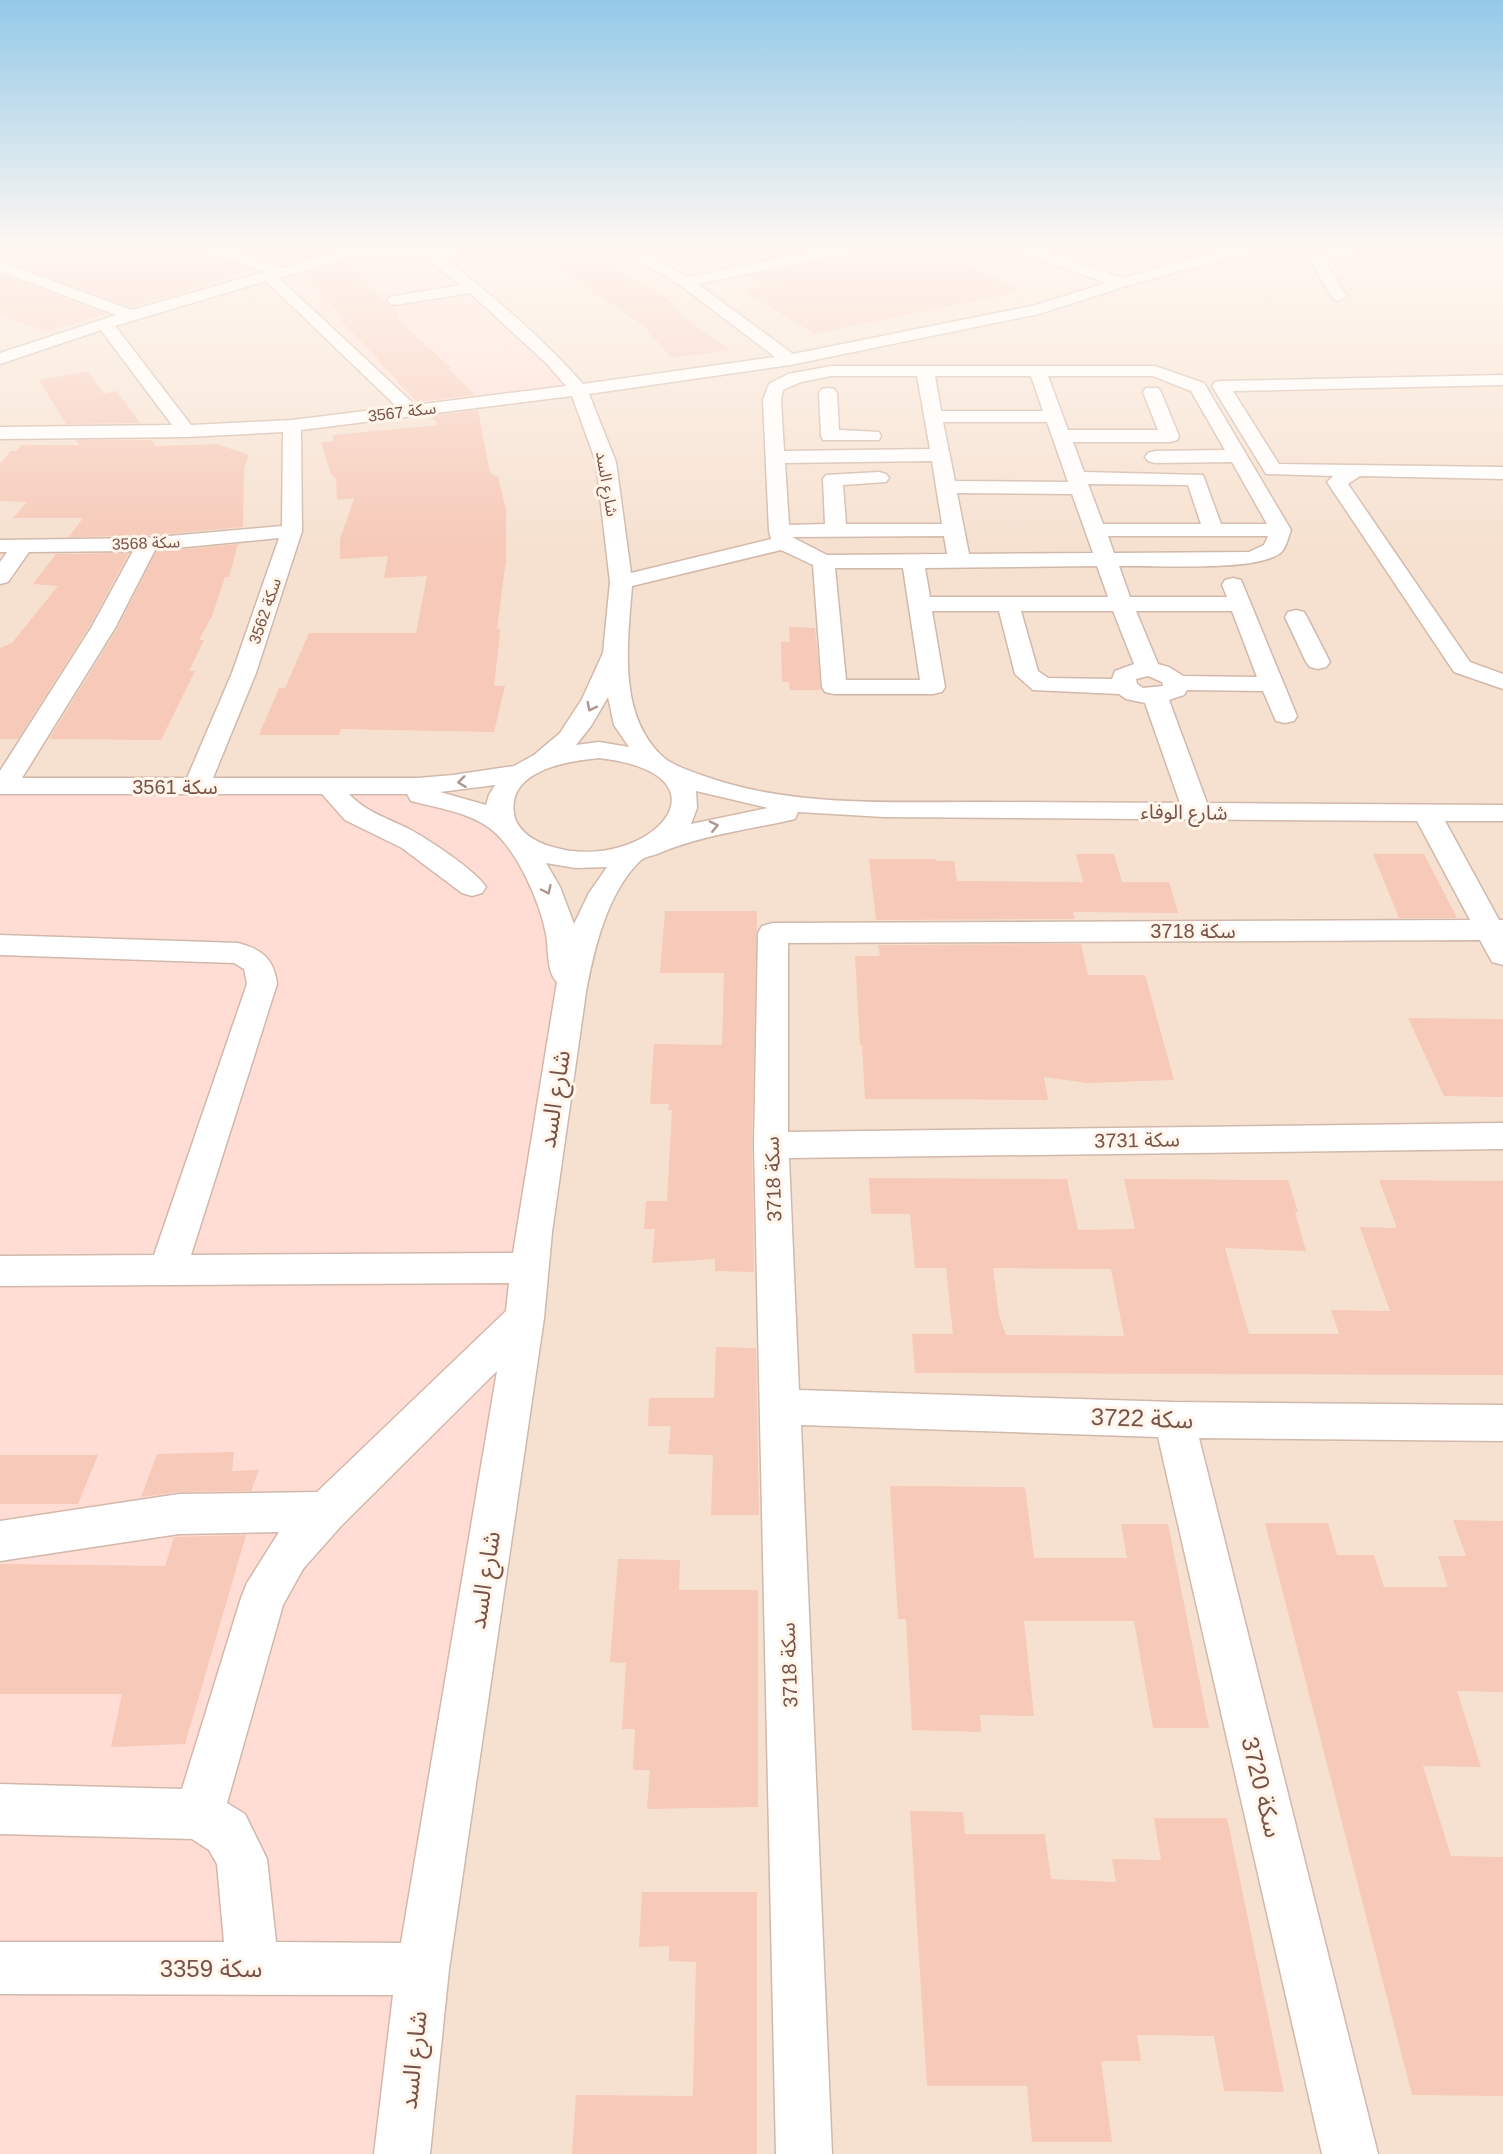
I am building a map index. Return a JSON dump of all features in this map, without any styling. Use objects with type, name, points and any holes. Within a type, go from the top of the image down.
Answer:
[{"type":"street","points":[[0,359],[37,347]]},
{"type":"street","points":[[122,347],[186,431]]},
{"type":"street","points":[[347,347],[411,411]]},
{"type":"street","name":"شارع السد","points":[[538,347],[579,390],[606,462],[621,582],[615,653],[620,698],[627,725],[662,767]]},
{"type":"street","points":[[772,347],[790,360]]},
{"type":"street","name":"سكة 3567","points":[[0,433],[186,431],[292,426],[579,390],[790,360],[856,347]]},
{"type":"street","points":[[781,537],[775,457],[775,388],[801,375],[831,371],[1155,371],[1198,387],[1281,530]]},
{"type":"street","points":[[925,371],[959,560]]},
{"type":"street","points":[[1038,372],[1122,604],[1148,669]]},
{"type":"street","points":[[1503,380],[1221,386],[1273,470],[1503,473]]},
{"type":"street","points":[[1129,393],[1198,387]]},
{"type":"street","points":[[907,392],[929,392]]},
{"type":"street","points":[[1062,436],[1170,436],[1152,392]]},
{"type":"street","points":[[828,393],[830,436],[889,436]]},
{"type":"street","points":[[774,394],[851,393]]},
{"type":"street","points":[[1047,396],[1070,395]]},
{"type":"street","points":[[775,457],[937,436],[1054,416]]},
{"type":"street","name":"سكة 3562","points":[[196,788],[243,673],[292,531],[292,426]]},
{"type":"street","points":[[913,436],[937,436]]},
{"type":"street","points":[[1137,457],[1238,456]]},
{"type":"street","points":[[1069,458],[1092,457]]},
{"type":"street","points":[[1356,470],[1337,482],[1462,667],[1503,682]]},
{"type":"street","points":[[836,530],[833,479],[900,478]]},
{"type":"street","points":[[922,478],[945,482],[1078,483],[1196,479],[1213,530]]},
{"type":"street","points":[[621,582],[781,537],[836,530],[954,530]]},
{"type":"street","points":[[1095,530],[1281,530]]},
{"type":"street","points":[[781,537],[824,562],[1252,558],[1274,549],[1281,530]]},
{"type":"street","name":"سكة 3568","points":[[0,546],[147,544],[292,531]]},
{"type":"street","points":[[2,786],[103,628],[147,544]]},
{"type":"street","points":[[0,577],[23,546]]},
{"type":"street","points":[[1221,558],[1240,604]]},
{"type":"street","points":[[824,562],[834,687],[933,687],[913,560]]},
{"type":"street","points":[[920,604],[1240,604],[1282,632],[1318,662]]},
{"type":"street","points":[[1008,604],[1028,674],[1042,685],[1126,687],[1144,696],[1166,690],[1273,684]]},
{"type":"street","points":[[1282,632],[1273,684],[1285,716]]},
{"type":"street","name":"شارع السد","points":[[531,767],[566,742],[587,715],[615,653]]},
{"type":"street","points":[[1126,687],[1123,682],[1124,676],[1130,672],[1148,669],[1171,677],[1166,690],[1197,812]]},
{"type":"street","points":[[598,750],[627,753],[662,767],[683,790],[685,808],[676,826],[658,842],[631,854],[600,860],[568,859],[538,852],[509,832],[498,807],[505,789],[531,767],[569,753],[598,750]]},
{"type":"street","name":"سكة 3561","points":[[2,786],[196,788],[340,787],[453,783],[531,767]]},
{"type":"street","name":"شارع الوفاء","points":[[662,767],[708,788],[752,799],[864,808],[1503,813]]},
{"type":"street","points":[[340,787],[342,806],[354,815],[402,837],[472,887]]},
{"type":"street","name":"سكة 3561","points":[[340,787],[420,795],[444,800],[476,810],[509,832]]},
{"type":"street","name":"شارع الوفاء","points":[[658,842],[696,830],[759,817],[864,808]]},
{"type":"street","points":[[1427,813],[1499,938]]},
{"type":"street","name":"شارع السد","points":[[509,832],[539,874],[559,919],[564,938],[568,1006]]},
{"type":"street","name":"شارع السد","points":[[402,2154],[423,1969],[525,1318],[528,1268],[568,1006],[583,937],[592,915],[601,896],[631,854]]},
{"type":"street","name":"سكة 3718","points":[[804,2154],[771,1145],[773,933],[1499,938]]},
{"type":"street","points":[[0,945],[238,953],[253,959],[261,967],[261,984],[167,1270]]},
{"type":"street","name":"سكة 3731","points":[[771,1145],[1503,1136]]},
{"type":"street","points":[[0,1271],[528,1268]]},
{"type":"street","points":[[199,1814],[263,1598],[288,1554],[326,1512],[525,1318]]},
{"type":"street","name":"سكة 3722","points":[[780,1407],[1174,1420],[1503,1424]]},
{"type":"street","name":"سكة 3720","points":[[1174,1420],[1350,2154]]},
{"type":"street","points":[[0,1541],[179,1514],[326,1512]]},
{"type":"street","points":[[0,1809],[199,1814],[227,1832],[242,1858],[252,1968]]},
{"type":"street","name":"سكة 3359","points":[[0,1968],[423,1969]]},
{"type":"shaded area","points":[[0,347],[1503,347],[1503,2154],[0,2154]]},
{"type":"shaded area","points":[[343,347],[532,347],[579,390],[411,411]]},
{"type":"shaded area","points":[[0,786],[331,787],[420,795],[502,824],[563,938],[402,2154],[0,2154]]},
{"type":"building","points":[[366,347],[427,347],[451,368],[449,369],[475,395],[417,402],[376,359],[379,359]]},
{"type":"building","points":[[661,347],[726,347],[731,350],[671,358]]},
{"type":"building","points":[[88,371],[104,394],[117,391],[140,423],[66,424],[39,380]]},
{"type":"building","points":[[478,410],[490,473],[498,477],[506,509],[506,560],[497,629],[500,629],[494,686],[505,686],[494,732],[341,729],[339,735],[259,735],[279,688],[285,688],[309,633],[416,633],[427,576],[384,578],[388,556],[340,559],[340,539],[354,498],[337,500],[336,479],[331,474],[321,442],[333,441],[333,435],[439,425],[430,416]]},
{"type":"building","points":[[76,440],[152,440],[156,446],[217,444],[249,455],[244,468],[243,527],[147,536],[69,537],[83,518],[13,518],[27,502],[0,501],[0,464],[11,451],[16,451],[22,445],[79,445]]},
{"type":"building","points":[[238,544],[229,577],[225,577],[212,616],[199,640],[204,640],[189,671],[195,671],[161,740],[49,739],[117,629],[156,552]]},
{"type":"building","points":[[129,553],[89,627],[18,739],[0,739],[0,648],[12,643],[58,586],[33,584],[56,554]]},
{"type":"building","points":[[789,627],[815,628],[821,690],[790,690],[789,682],[782,682],[781,642],[790,642]]},
{"type":"building","points":[[1076,854],[1114,854],[1122,882],[1169,882],[1178,913],[1073,912],[1075,919],[876,920],[869,859],[954,861],[957,881],[1083,882]]},
{"type":"building","points":[[1373,854],[1424,854],[1457,918],[1399,918]]},
{"type":"building","points":[[665,911],[757,911],[752,1145],[754,1272],[715,1271],[715,1259],[652,1263],[655,1229],[644,1229],[646,1201],[667,1201],[672,1110],[668,1110],[669,1104],[650,1104],[654,1044],[722,1045],[724,973],[660,973]]},
{"type":"building","points":[[1081,944],[1088,975],[1145,975],[1174,1080],[1087,1083],[1044,1077],[1048,1100],[865,1099],[855,956],[880,956],[878,945]]},
{"type":"building","points":[[1408,1018],[1503,1019],[1503,1097],[1444,1096]]},
{"type":"building","points":[[869,1178],[1067,1179],[1078,1230],[1135,1229],[1124,1179],[1288,1180],[1298,1212],[1295,1212],[1306,1251],[1225,1248],[1249,1334],[1339,1334],[1331,1310],[1390,1311],[1360,1227],[1397,1228],[1379,1180],[1503,1181],[1503,1375],[915,1373],[912,1334],[953,1334],[946,1268],[915,1268],[910,1214],[871,1214]],"holes":[[[993,1268],[1111,1269],[1124,1336],[1006,1335],[999,1315]]]},
{"type":"building","points":[[716,1347],[756,1348],[759,1515],[711,1515],[713,1455],[668,1454],[671,1426],[648,1426],[649,1398],[714,1398]]},
{"type":"building","points":[[234,1452],[232,1471],[259,1470],[251,1491],[179,1492],[141,1497],[157,1454]]},
{"type":"building","points":[[0,1455],[98,1455],[78,1504],[0,1504]]},
{"type":"building","points":[[890,1486],[1025,1487],[1034,1558],[1127,1558],[1121,1524],[1168,1524],[1209,1728],[1153,1728],[1134,1621],[1024,1621],[1034,1716],[980,1715],[981,1732],[912,1730],[906,1619],[898,1619]]},
{"type":"building","points":[[1453,1520],[1503,1521],[1503,1692],[1457,1691],[1481,1767],[1423,1766],[1451,1856],[1503,1857],[1503,2096],[1412,2095],[1265,1523],[1328,1523],[1337,1555],[1374,1555],[1384,1587],[1448,1587],[1438,1556],[1466,1556]]},
{"type":"building","points":[[246,1535],[185,1744],[111,1747],[122,1694],[0,1694],[0,1564],[165,1566],[174,1537]]},
{"type":"building","points":[[618,1559],[680,1560],[679,1590],[758,1590],[758,1807],[647,1809],[650,1770],[633,1770],[635,1729],[622,1729],[626,1663],[610,1662]]},
{"type":"building","points":[[910,1811],[963,1812],[965,1834],[1045,1834],[1051,1879],[1116,1882],[1112,1859],[1161,1860],[1154,1818],[1227,1818],[1284,2092],[1224,2091],[1214,2036],[1137,2035],[1141,2061],[1101,2061],[1112,2142],[1032,2142],[1027,2086],[927,2086]]},
{"type":"building","points":[[642,1892],[757,1892],[757,2154],[572,2154],[576,2095],[693,2096],[696,1962],[669,1961],[669,1946],[639,1947]]}]
